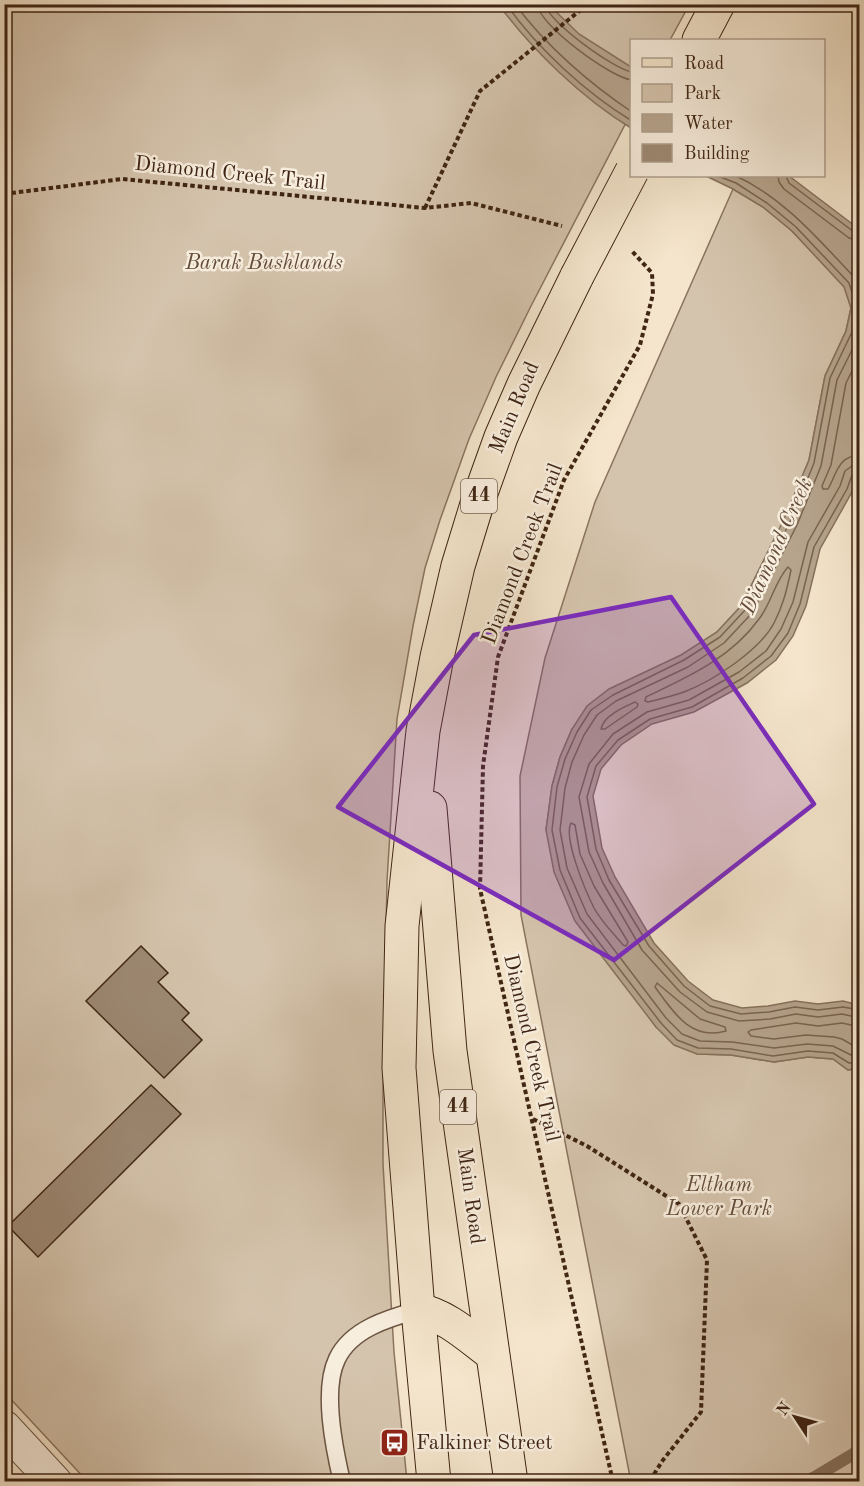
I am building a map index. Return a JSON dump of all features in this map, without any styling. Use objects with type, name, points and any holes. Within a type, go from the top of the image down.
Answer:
[{"type":"main road","points":[[700,39],[718,4]]},
{"type":"main road","name":"Main Road","points":[[434,1482],[399,1068],[402,926],[423,731],[458,566],[501,437],[524,384],[577,276],[630,175]]},
{"type":"main road","name":"Main Road","points":[[423,731],[450,1051],[511,1482]]},
{"type":"main road","points":[[418,1310],[431,1312],[448,1321],[492,1354]]},
{"type":"street","points":[[4,1427],[50,1480]]},
{"type":"lane","points":[[342,1482],[330,1405],[332,1379],[337,1358],[350,1342],[369,1328],[388,1318],[418,1310]]},
{"type":"path","points":[[425,208],[480,91],[588,4]]},
{"type":"path","name":"Diamond Creek Trail","points":[[4,194],[122,179],[425,208],[471,203],[563,226]]},
{"type":"path","name":"Diamond Creek Trail","points":[[613,1482],[480,889],[483,766],[498,657],[564,480],[640,345],[653,294],[652,273],[637,254],[624,244]]},
{"type":"path","points":[[532,1119],[587,1146],[679,1204],[707,1260],[701,1412],[663,1460],[649,1482]]},
{"type":"highlighted area","points":[[671,597],[814,804],[614,960],[338,807],[474,635]]},
{"type":"green space","name":"Barak Bushlands","points":[[4,5],[689,5],[671,39],[630,39],[630,115],[531,306],[469,439],[425,568],[413,626],[397,719],[387,881],[383,1087],[383,1164],[394,1352],[407,1481],[87,1481],[5,1393]]},
{"type":"green space","name":"Eltham Lower Park","points":[[733,189],[763,207],[792,231],[845,287],[851,308],[846,331],[825,376],[809,460],[785,519],[741,606],[717,632],[572,729],[560,757],[552,786],[546,830],[637,1000],[656,1027],[697,1054],[731,1055],[774,1062],[808,1057],[833,1059],[848,1070],[859,1068],[859,1481],[631,1482],[521,915],[520,776],[545,658],[595,502]]},
{"type":"water","points":[[499,5],[549,5],[579,34],[630,66],[630,127],[595,103],[559,72]]},
{"type":"water","name":"Diamond Creek","points":[[708,177],[790,177],[859,229],[859,470],[852,492],[820,549],[806,606],[793,636],[776,660],[747,683],[694,712],[652,724],[621,745],[601,769],[593,796],[602,848],[615,877],[654,943],[688,981],[713,1000],[742,1008],[795,1001],[818,1004],[843,1001],[859,1005],[859,1068],[848,1070],[833,1059],[808,1057],[774,1062],[731,1055],[697,1054],[674,1045],[656,1027],[575,921],[554,872],[546,830],[552,786],[560,757],[572,729],[587,706],[609,689],[681,655],[717,632],[741,606],[784,519],[809,460],[825,376],[846,331],[851,308],[844,287],[792,231],[763,207]]},
{"type":"building","points":[[141,946],[168,973],[158,982],[189,1013],[182,1020],[202,1040],[164,1078],[86,1001]]},
{"type":"building","points":[[151,1085],[181,1114],[38,1257],[8,1226]]},
{"type":"waterway","points":[[802,1482],[815,1477],[860,1450]]},
{"type":"place","name":"Falkiner Street","points":[[395,1443]]}]
